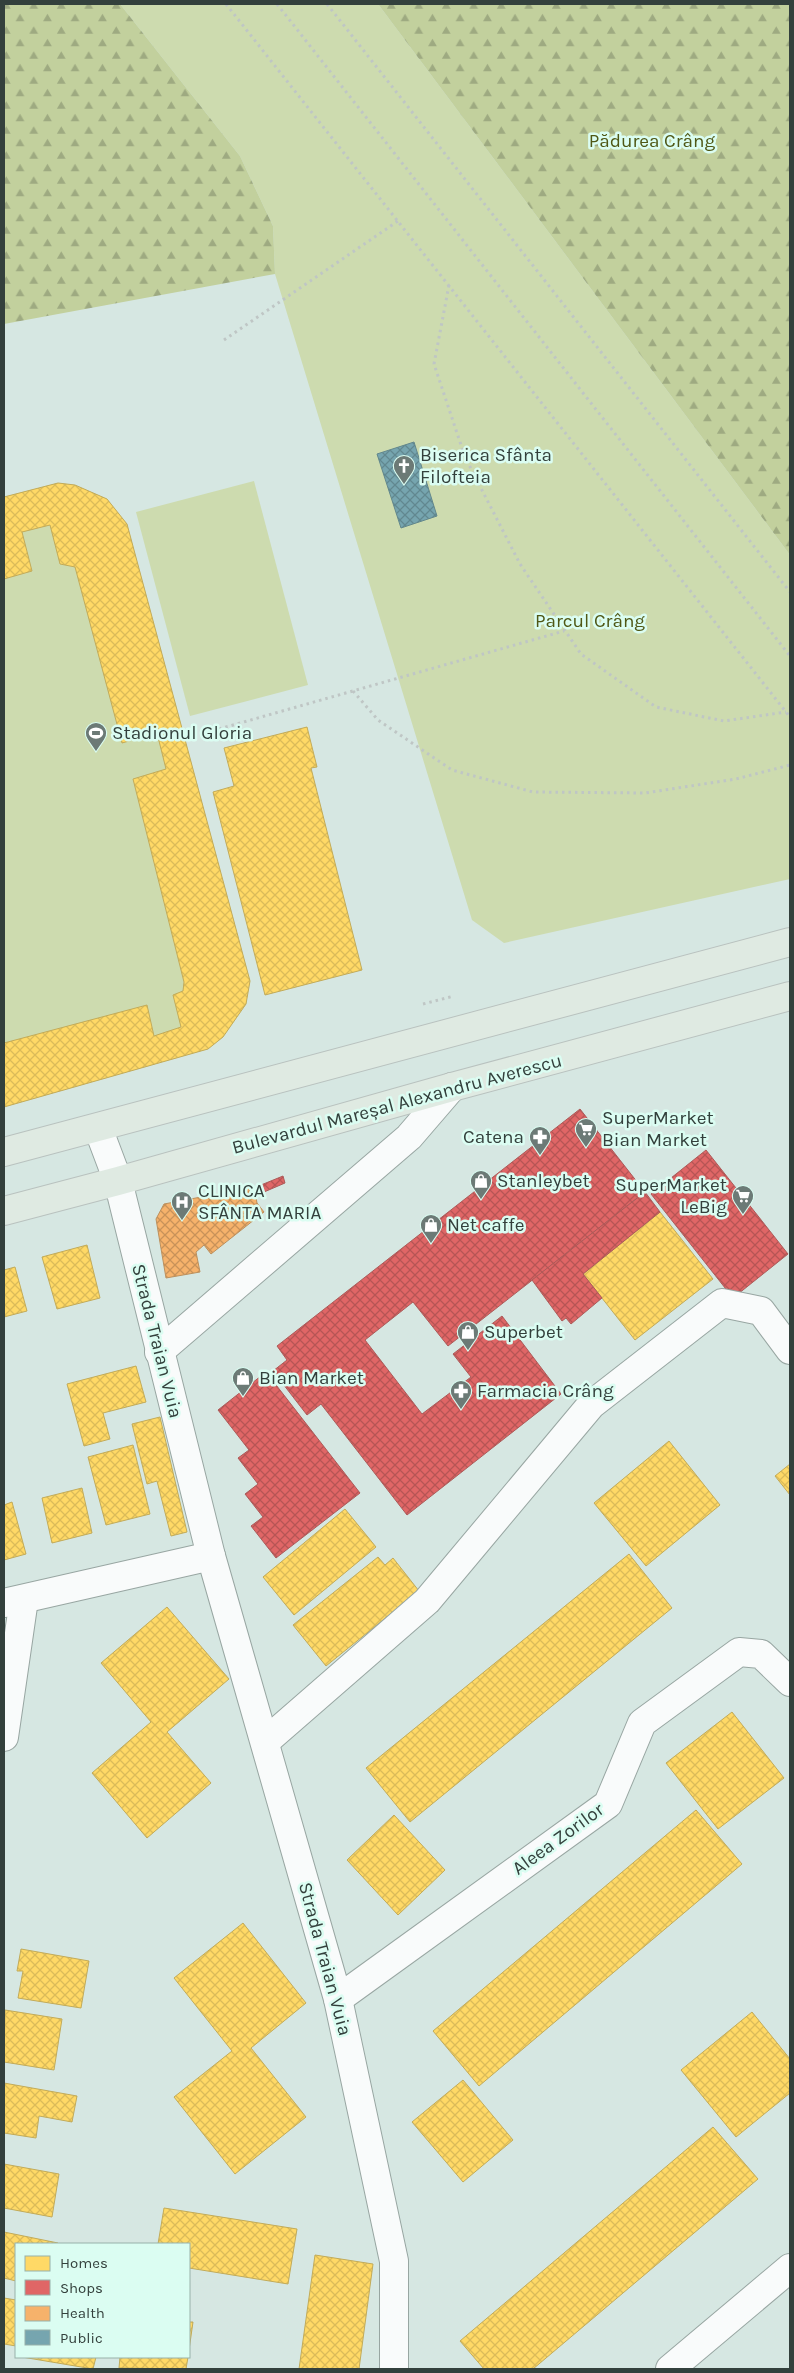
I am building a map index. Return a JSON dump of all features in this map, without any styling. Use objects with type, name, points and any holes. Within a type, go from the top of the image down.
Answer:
[{"type":"main road","points":[[4,1152],[790,942]]},
{"type":"main road","name":"Bulevardul Mareșal Alexandru Averescu","points":[[4,1211],[790,996]]},
{"type":"street","points":[[159,1352],[409,1137],[452,1087]]},
{"type":"street","name":"Strada Traian Vuia","points":[[98,1128],[118,1181],[211,1556],[338,1999],[394,2261],[394,2369]]},
{"type":"street","points":[[265,1742],[427,1601],[591,1405],[722,1303],[761,1311],[790,1350]]},
{"type":"street","points":[[4,1737],[14,1601],[211,1556]]},
{"type":"street","name":"Aleea Zorilor","points":[[338,1999],[608,1804],[642,1723],[739,1652],[761,1654],[790,1682]]},
{"type":"street","points":[[670,2369],[790,2268]]},
{"type":"path","points":[[226,4],[790,717]]},
{"type":"path","points":[[277,4],[790,656]]},
{"type":"path","points":[[327,4],[790,592]]},
{"type":"path","points":[[224,340],[398,221]]},
{"type":"path","points":[[449,285],[434,364],[462,448],[520,564],[581,654],[656,707],[724,721],[786,712]]},
{"type":"path","points":[[219,729],[565,631]]},
{"type":"path","points":[[353,691],[378,720],[452,770],[534,792],[645,793],[736,779],[790,764]]},
{"type":"green space","points":[[4,4],[120,4],[240,156],[273,226],[275,274],[4,324]]},
{"type":"green space","name":"Parcul Crâng","points":[[120,4],[378,4],[790,555],[790,879],[504,943],[472,920],[275,274],[273,226],[240,156]]},
{"type":"green space","name":"Pădurea Crâng","points":[[378,4],[790,4],[790,555]]},
{"type":"green space","points":[[254,481],[308,685],[190,716],[136,512]]},
{"type":"green space","name":"Stadionul Gloria","points":[[58,483],[75,485],[107,499],[127,524],[250,981],[246,1004],[223,1037],[208,1049],[4,1107],[4,497]]},
{"type":"building: Homes","points":[[58,483],[75,485],[107,499],[127,524],[250,981],[246,1004],[223,1037],[208,1049],[4,1107],[4,1043],[147,1005],[154,1036],[181,1027],[173,995],[183,991],[184,982],[133,779],[166,769],[157,733],[122,743],[75,567],[60,564],[50,525],[22,532],[32,571],[4,579],[4,497]]},
{"type":"building: Homes","points":[[307,727],[317,767],[311,768],[362,970],[265,995],[213,792],[234,786],[224,748]]},
{"type":"building: Homes","points":[[660,1212],[713,1279],[635,1340],[583,1274]]},
{"type":"building: Homes","points":[[87,1245],[100,1298],[57,1309],[42,1257]]},
{"type":"building: Homes","points":[[15,1267],[27,1311],[4,1317],[4,1270]]},
{"type":"building: Homes","points":[[136,1366],[146,1402],[103,1413],[110,1439],[84,1446],[67,1384]]},
{"type":"building: Homes","points":[[160,1417],[187,1532],[171,1536],[157,1481],[147,1484],[132,1424]]},
{"type":"building: Homes","points":[[669,1441],[720,1505],[646,1566],[594,1503]]},
{"type":"building: Homes","points":[[133,1445],[150,1514],[106,1525],[88,1457]]},
{"type":"building: Homes","points":[[790,1464],[790,1495],[775,1476]]},
{"type":"building: Homes","points":[[82,1488],[92,1533],[52,1543],[42,1498]]},
{"type":"building: Homes","points":[[12,1502],[26,1554],[4,1560],[4,1505]]},
{"type":"building: Homes","points":[[345,1509],[376,1547],[294,1615],[263,1577]]},
{"type":"building: Homes","points":[[629,1554],[672,1608],[410,1822],[366,1768]]},
{"type":"building: Homes","points":[[378,1557],[385,1565],[393,1558],[419,1591],[326,1666],[293,1625]]},
{"type":"building: Homes","points":[[167,1607],[229,1679],[167,1732],[211,1783],[147,1838],[92,1773],[151,1722],[101,1663]]},
{"type":"building: Homes","points":[[732,1712],[784,1778],[718,1829],[666,1763]]},
{"type":"building: Homes","points":[[696,1810],[742,1864],[479,2086],[433,2031]]},
{"type":"building: Homes","points":[[394,1815],[445,1870],[398,1915],[347,1860]]},
{"type":"building: Homes","points":[[243,1923],[306,2003],[251,2048],[306,2117],[235,2174],[174,2097],[232,2051],[174,1978]]},
{"type":"building: Homes","points":[[21,1949],[89,1961],[81,2008],[18,1998],[23,1971],[17,1971]]},
{"type":"building: Homes","points":[[5,2010],[62,2019],[54,2070],[4,2062]]},
{"type":"building: Homes","points":[[752,2012],[790,2059],[790,2093],[736,2137],[681,2070]]},
{"type":"building: Homes","points":[[463,2080],[513,2140],[463,2182],[412,2122]]},
{"type":"building: Homes","points":[[4,2083],[77,2096],[72,2122],[39,2116],[36,2138],[4,2133]]},
{"type":"building: Homes","points":[[713,2127],[758,2179],[533,2369],[484,2369],[460,2341]]},
{"type":"building: Homes","points":[[4,2164],[59,2174],[52,2217],[4,2208]]},
{"type":"building: Homes","points":[[164,2208],[297,2229],[288,2284],[190,2268],[190,2243],[158,2243]]},
{"type":"building: Homes","points":[[4,2232],[58,2243],[15,2243],[15,2281],[4,2278]]},
{"type":"building: Homes","points":[[315,2255],[373,2264],[359,2369],[299,2369]]},
{"type":"building: Homes","points":[[4,2298],[15,2300],[15,2346],[4,2344]]},
{"type":"building: Homes","points":[[190,2322],[193,2322],[190,2343]]},
{"type":"building: Homes","points":[[28,2358],[96,2358],[93,2369]]},
{"type":"building: Homes","points":[[120,2358],[188,2358],[186,2369],[119,2368]]},
{"type":"building: Shops","points":[[580,1109],[645,1192],[448,1346],[413,1302],[365,1340],[422,1414],[471,1377],[453,1354],[502,1316],[561,1394],[407,1515],[321,1404],[307,1415],[273,1371],[287,1360],[277,1346]]},
{"type":"building: Shops","points":[[706,1150],[788,1254],[733,1298],[651,1194]]},
{"type":"building: Shops","points":[[283,1176],[285,1183],[264,1192],[261,1185]]},
{"type":"building: Shops","points":[[645,1192],[660,1212],[583,1274],[602,1298],[571,1324],[566,1318],[562,1321],[532,1280]]},
{"type":"building: Shops","points":[[266,1372],[360,1493],[276,1558],[251,1526],[263,1517],[245,1494],[258,1484],[238,1458],[249,1450],[218,1410]]},
{"type":"building: Health","points":[[254,1187],[257,1203],[264,1212],[211,1254],[204,1245],[196,1252],[200,1272],[166,1278],[156,1219],[164,1204]]},
{"type":"building: Public","points":[[414,442],[437,516],[401,528],[377,454]]},
{"type":"place","name":"Biserica Sfânta Filofteia","points":[[404,485]]},
{"type":"place","name":"Stadionul Gloria","points":[[96,752]]},
{"type":"place","name":"SuperMarket Bian Market","points":[[586,1148]]},
{"type":"place","name":"Catena","points":[[540,1156]]},
{"type":"place","name":"Stanleybet","points":[[481,1200]]},
{"type":"place","name":"SuperMarket LeBig","points":[[743,1215]]},
{"type":"place","name":"CLINICA SFÂNTA MARIA","points":[[182,1221]]},
{"type":"place","name":"Net caffe","points":[[431,1244]]},
{"type":"place","name":"Superbet","points":[[468,1351]]},
{"type":"place","name":"Bian Market","points":[[243,1397]]},
{"type":"place","name":"Farmacia Crâng","points":[[461,1410]]}]
